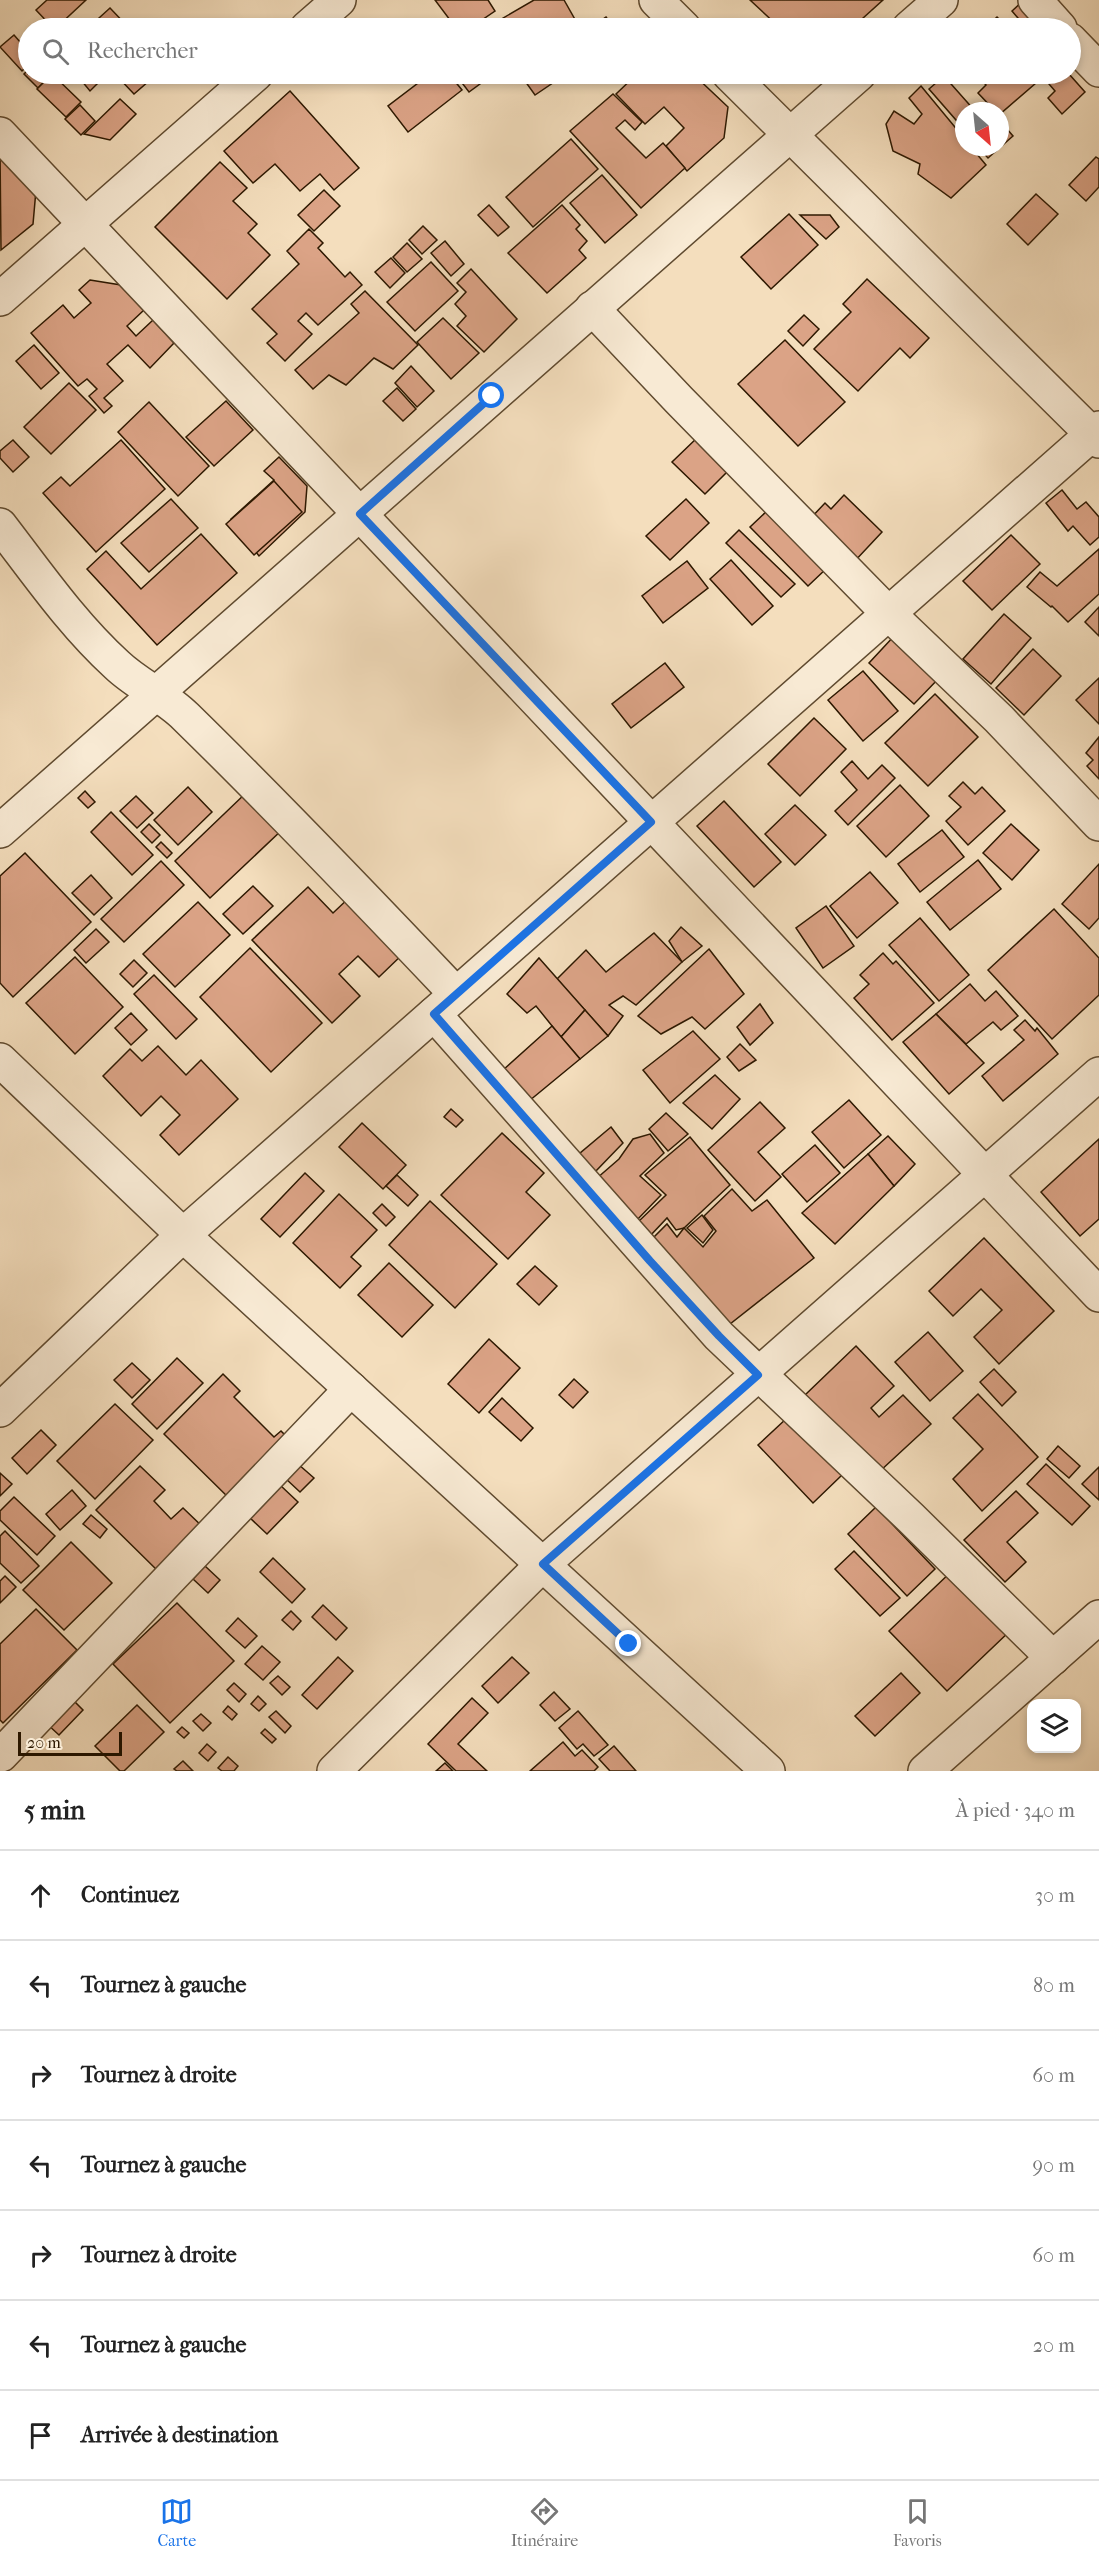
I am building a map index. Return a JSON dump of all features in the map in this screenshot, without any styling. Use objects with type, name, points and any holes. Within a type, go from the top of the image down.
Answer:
[{"type":"street","points":[[318,18],[339,0]]},
{"type":"street","points":[[656,0],[674,18]]},
{"type":"street","points":[[920,18],[941,0]]},
{"type":"street","points":[[1035,0],[1051,18]]},
{"type":"street","points":[[1081,51],[1099,70]]},
{"type":"street","points":[[0,299],[245,84]]},
{"type":"street","points":[[0,1410],[183,1235],[888,614],[1097,435],[739,84]]},
{"type":"street","points":[[0,831],[848,84]]},
{"type":"street","points":[[0,134],[1099,1295]]},
{"type":"street","points":[[592,308],[678,400],[888,614],[999,719],[1099,825]]},
{"type":"street","points":[[0,525],[56,597],[118,667],[175,706],[309,838],[658,1269],[719,1336],[911,1518],[1053,1658]]},
{"type":"street","points":[[0,1060],[183,1235],[768,1771]]},
{"type":"street","points":[[334,1771],[543,1564],[1099,1074]]},
{"type":"street","points":[[6,1760],[351,1389]]},
{"type":"street","points":[[925,1771],[1099,1617]]},
{"type":"building","points":[[47,0],[86,0],[67,18],[44,18],[36,10]]},
{"type":"building","points":[[435,0],[488,0],[495,11],[485,18],[448,18]]},
{"type":"building","points":[[534,0],[564,0],[574,18],[503,18]]},
{"type":"building","points":[[750,0],[883,0],[863,18],[769,18]]},
{"type":"building","points":[[1024,0],[1041,18],[1018,18],[1012,11]]},
{"type":"building","points":[[110,8],[120,18],[99,18]]},
{"type":"building","points":[[14,35],[18,40],[18,67],[0,47]]},
{"type":"building","points":[[42,84],[62,84],[81,102],[66,117],[37,89]]},
{"type":"building","points":[[84,84],[97,84],[90,91]]},
{"type":"building","points":[[124,84],[146,84],[134,94]]},
{"type":"building","points":[[417,84],[457,84],[462,90],[408,132],[388,106]]},
{"type":"building","points":[[463,84],[480,84],[469,92]]},
{"type":"building","points":[[527,84],[551,84],[535,95]]},
{"type":"building","points":[[626,84],[704,84],[728,107],[724,138],[687,171],[666,146],[684,128],[664,107],[645,124],[616,94]]},
{"type":"building","points":[[935,84],[951,84],[967,102],[955,102],[955,119],[929,89]]},
{"type":"building","points":[[985,84],[1035,84],[1009,106],[1009,102],[986,102],[978,93]]},
{"type":"building","points":[[1049,84],[1078,84],[1085,92],[1062,114],[1048,98],[1055,91]]},
{"type":"building","points":[[921,86],[955,127],[955,156],[978,156],[986,165],[951,198],[918,174],[920,164],[893,151],[886,124],[894,111],[914,124],[922,114],[909,98]]},
{"type":"building","points":[[290,91],[359,168],[334,190],[320,174],[300,191],[275,164],[253,183],[224,151]]},
{"type":"building","points":[[613,94],[642,122],[635,130],[625,120],[616,128],[646,158],[663,143],[685,168],[641,208],[570,131]]},
{"type":"building","points":[[120,99],[136,114],[110,140],[84,134]]},
{"type":"building","points":[[80,105],[95,121],[81,135],[65,119]]},
{"type":"building","points":[[571,139],[598,169],[533,227],[506,197]]},
{"type":"building","points":[[0,150],[36,190],[33,224],[1,250]]},
{"type":"building","points":[[1096,157],[1099,159],[1099,187],[1086,201],[1069,185]]},
{"type":"building","points":[[220,162],[247,188],[233,201],[257,224],[248,233],[270,255],[227,299],[155,227]]},
{"type":"building","points":[[602,175],[637,215],[605,243],[570,203]]},
{"type":"building","points":[[324,190],[340,206],[314,231],[298,215]]},
{"type":"building","points":[[1036,194],[1058,214],[1028,245],[1007,224]]},
{"type":"building","points":[[489,205],[509,227],[498,236],[478,215]]},
{"type":"building","points":[[562,205],[580,225],[576,229],[587,241],[579,250],[586,258],[547,293],[508,253]]},
{"type":"building","points":[[789,214],[818,245],[771,289],[741,257]]},
{"type":"building","points":[[800,215],[830,215],[839,227],[826,239]]},
{"type":"building","points":[[423,226],[437,240],[422,254],[409,240]]},
{"type":"building","points":[[309,229],[323,243],[318,248],[345,277],[350,272],[362,285],[318,325],[306,313],[298,321],[312,334],[285,361],[267,343],[277,334],[252,309],[299,264],[287,251]]},
{"type":"building","points":[[445,241],[464,264],[451,276],[431,253]]},
{"type":"building","points":[[407,243],[422,259],[407,272],[393,257]]},
{"type":"building","points":[[391,258],[405,273],[390,288],[375,272]]},
{"type":"building","points":[[431,262],[458,291],[415,331],[387,302]]},
{"type":"building","points":[[471,269],[517,319],[484,352],[457,326],[466,316],[455,304],[466,292],[457,283]]},
{"type":"building","points":[[867,279],[929,338],[910,358],[900,348],[858,391],[814,349],[851,312],[843,304]]},
{"type":"building","points":[[90,280],[121,285],[144,310],[127,326],[136,336],[153,320],[174,343],[150,368],[128,345],[107,364],[123,381],[104,398],[112,406],[104,413],[89,396],[97,389],[87,379],[78,386],[31,333],[63,305],[74,318],[91,303],[79,290]]},
{"type":"building","points":[[365,291],[418,345],[393,369],[374,358],[346,385],[329,375],[313,389],[295,370],[359,313],[351,304]]},
{"type":"building","points":[[804,315],[819,329],[803,346],[788,331]]},
{"type":"building","points":[[443,318],[479,353],[451,379],[417,342]]},
{"type":"building","points":[[785,340],[845,402],[798,446],[738,384]]},
{"type":"building","points":[[34,345],[59,373],[41,389],[16,361]]},
{"type":"building","points":[[411,366],[434,391],[417,407],[395,383]]},
{"type":"building","points":[[69,383],[96,410],[51,454],[24,427]]},
{"type":"building","points":[[397,388],[416,409],[403,421],[383,401]]},
{"type":"building","points":[[226,401],[253,430],[214,466],[186,437]]},
{"type":"building","points":[[149,402],[209,466],[178,496],[118,432]]},
{"type":"building","points":[[699,436],[731,468],[705,494],[672,462]]},
{"type":"building","points":[[13,440],[29,457],[13,472],[0,458],[0,451]]},
{"type":"building","points":[[121,440],[165,489],[96,552],[43,493],[61,477],[70,486]]},
{"type":"building","points":[[279,457],[307,486],[305,512],[259,556],[231,519],[274,480],[264,471]]},
{"type":"building","points":[[274,481],[302,512],[254,555],[226,524]]},
{"type":"building","points":[[1062,490],[1077,509],[1086,502],[1099,517],[1099,537],[1090,545],[1073,526],[1068,531],[1046,503]]},
{"type":"building","points":[[844,495],[882,532],[853,563],[809,520],[825,503],[831,509]]},
{"type":"building","points":[[171,499],[198,528],[149,572],[121,543]]},
{"type":"building","points":[[686,499],[709,523],[670,560],[646,536]]},
{"type":"building","points":[[769,509],[828,567],[808,586],[750,527]]},
{"type":"building","points":[[739,530],[795,584],[781,597],[726,543]]},
{"type":"building","points":[[201,534],[237,573],[157,645],[87,569],[106,551],[141,589]]},
{"type":"building","points":[[1011,535],[1040,564],[992,610],[963,581]]},
{"type":"building","points":[[1099,549],[1099,594],[1068,622],[1027,587],[1040,572],[1057,586]]},
{"type":"building","points":[[731,560],[773,606],[752,625],[710,579]]},
{"type":"building","points":[[687,561],[708,588],[663,623],[642,596]]},
{"type":"building","points":[[1099,607],[1099,636],[1085,622]]},
{"type":"building","points":[[1004,614],[1031,638],[991,684],[963,659]]},
{"type":"building","points":[[895,635],[940,677],[914,704],[869,663]]},
{"type":"building","points":[[1033,649],[1061,676],[1024,715],[996,688]]},
{"type":"building","points":[[665,663],[684,687],[631,728],[612,704]]},
{"type":"building","points":[[863,671],[898,711],[863,741],[828,700]]},
{"type":"building","points":[[1099,678],[1099,724],[1076,700]]},
{"type":"building","points":[[935,694],[978,737],[928,786],[885,743]]},
{"type":"building","points":[[814,718],[846,749],[800,796],[768,764]]},
{"type":"building","points":[[1099,737],[1099,779],[1087,766],[1093,760],[1086,753]]},
{"type":"building","points":[[852,761],[868,779],[882,765],[895,778],[848,825],[835,811],[857,790],[841,772]]},
{"type":"building","points":[[963,782],[975,794],[982,787],[1005,811],[968,845],[946,821],[961,807],[949,796]]},
{"type":"building","points":[[900,785],[929,816],[886,857],[857,826]]},
{"type":"building","points":[[188,787],[212,812],[178,845],[154,820]]},
{"type":"building","points":[[85,791],[95,802],[88,808],[78,798]]},
{"type":"building","points":[[248,791],[284,828],[210,898],[175,861]]},
{"type":"building","points":[[136,796],[153,813],[137,828],[120,811]]},
{"type":"building","points":[[724,801],[781,862],[754,887],[697,826]]},
{"type":"building","points":[[795,805],[826,835],[795,865],[765,834]]},
{"type":"building","points":[[111,812],[153,855],[132,875],[91,832]]},
{"type":"building","points":[[149,824],[160,835],[152,843],[141,832]]},
{"type":"building","points":[[1011,824],[1039,850],[1012,880],[983,853]]},
{"type":"building","points":[[942,830],[964,857],[920,892],[898,864]]},
{"type":"building","points":[[161,842],[172,853],[167,858],[156,847]]},
{"type":"building","points":[[25,853],[91,922],[13,997],[0,983],[0,876]]},
{"type":"building","points":[[978,860],[1001,889],[950,930],[927,902]]},
{"type":"building","points":[[161,861],[184,885],[124,942],[101,919]]},
{"type":"building","points":[[1099,864],[1099,918],[1089,929],[1062,904]]},
{"type":"building","points":[[870,872],[898,903],[857,938],[830,906]]},
{"type":"building","points":[[91,875],[112,898],[94,915],[72,893]]},
{"type":"building","points":[[253,886],[273,906],[243,934],[223,914]]},
{"type":"building","points":[[308,887],[333,913],[352,895],[406,951],[379,977],[358,956],[339,974],[360,996],[332,1023],[252,940]]},
{"type":"building","points":[[198,902],[230,935],[175,987],[143,954]]},
{"type":"building","points":[[826,906],[854,946],[823,968],[796,928]]},
{"type":"building","points":[[1054,909],[1099,958],[1099,995],[1052,1039],[988,970]]},
{"type":"building","points":[[920,918],[969,975],[939,1001],[889,945]]},
{"type":"building","points":[[681,927],[702,946],[682,962],[669,941]]},
{"type":"building","points":[[96,929],[109,942],[86,963],[74,950]]},
{"type":"building","points":[[654,933],[682,962],[636,1005],[623,996],[609,1005],[623,1016],[608,1036],[557,979],[586,950],[606,972]]},
{"type":"building","points":[[250,948],[322,1023],[271,1072],[200,997]]},
{"type":"building","points":[[709,949],[744,994],[705,1029],[692,1017],[661,1034],[638,1016]]},
{"type":"building","points":[[883,953],[893,964],[896,961],[934,1003],[892,1040],[854,998],[869,984],[860,975]]},
{"type":"building","points":[[75,957],[123,1007],[75,1054],[26,1003]]},
{"type":"building","points":[[539,958],[585,1010],[561,1037],[536,1006],[527,1013],[507,994]]},
{"type":"building","points":[[134,960],[147,973],[133,987],[120,974]]},
{"type":"building","points":[[154,975],[197,1019],[176,1039],[134,994]]},
{"type":"building","points":[[970,984],[985,1001],[996,991],[1018,1016],[1001,1030],[993,1022],[966,1044],[936,1014]]},
{"type":"building","points":[[760,1004],[773,1023],[750,1045],[737,1027]]},
{"type":"building","points":[[585,1010],[608,1036],[580,1059],[561,1037]]},
{"type":"building","points":[[131,1013],[147,1030],[131,1045],[115,1028]]},
{"type":"building","points":[[936,1014],[984,1063],[949,1094],[903,1042]]},
{"type":"building","points":[[1025,1020],[1035,1031],[1037,1028],[1058,1054],[1003,1101],[982,1076],[1024,1040],[1014,1030]]},
{"type":"building","points":[[552,1026],[580,1059],[529,1101],[503,1070]]},
{"type":"building","points":[[693,1031],[720,1059],[670,1103],[643,1070]]},
{"type":"building","points":[[740,1044],[756,1060],[739,1071],[727,1057]]},
{"type":"building","points":[[158,1046],[186,1075],[201,1060],[238,1099],[179,1155],[160,1135],[180,1115],[161,1096],[141,1116],[103,1076],[130,1049],[142,1061]]},
{"type":"building","points":[[715,1075],[740,1099],[712,1129],[683,1103]]},
{"type":"building","points":[[849,1100],[881,1135],[844,1168],[812,1132]]},
{"type":"building","points":[[760,1102],[785,1128],[758,1152],[781,1177],[755,1201],[708,1150]]},
{"type":"building","points":[[451,1109],[463,1120],[456,1127],[444,1117]]},
{"type":"building","points":[[666,1113],[688,1134],[668,1151],[649,1129]]},
{"type":"building","points":[[362,1123],[406,1165],[383,1189],[339,1147]]},
{"type":"building","points":[[611,1127],[623,1143],[593,1174],[579,1154]]},
{"type":"building","points":[[502,1133],[544,1173],[526,1192],[550,1215],[508,1259],[441,1195]]},
{"type":"building","points":[[650,1134],[664,1153],[640,1176],[661,1195],[637,1220],[596,1179],[619,1159],[633,1139]]},
{"type":"building","points":[[888,1136],[915,1164],[894,1186],[868,1154]]},
{"type":"building","points":[[690,1137],[730,1185],[684,1228],[676,1230],[667,1218],[649,1237],[638,1222],[666,1195],[645,1175]]},
{"type":"building","points":[[1099,1139],[1099,1219],[1080,1236],[1041,1192]]},
{"type":"building","points":[[815,1145],[840,1173],[807,1202],[782,1174]]},
{"type":"building","points":[[868,1154],[894,1186],[835,1244],[802,1213]]},
{"type":"building","points":[[305,1173],[324,1191],[280,1237],[261,1219]]},
{"type":"building","points":[[397,1175],[418,1195],[408,1206],[386,1186]]},
{"type":"building","points":[[732,1189],[752,1211],[767,1200],[814,1258],[730,1324],[651,1240],[667,1224],[677,1237],[684,1228],[703,1247],[716,1231],[704,1216]]},
{"type":"building","points":[[339,1194],[377,1230],[351,1257],[361,1266],[340,1288],[293,1243]]},
{"type":"building","points":[[430,1201],[497,1264],[455,1308],[389,1245]]},
{"type":"building","points":[[382,1204],[395,1217],[386,1226],[373,1213]]},
{"type":"building","points":[[702,1215],[713,1230],[703,1243],[687,1228]]},
{"type":"building","points":[[984,1238],[1054,1311],[999,1364],[974,1337],[1002,1310],[981,1289],[953,1316],[929,1291]]},
{"type":"building","points":[[389,1263],[433,1305],[402,1337],[358,1295]]},
{"type":"building","points":[[535,1266],[557,1286],[539,1305],[517,1284]]},
{"type":"building","points":[[928,1332],[963,1371],[930,1401],[895,1362]]},
{"type":"building","points":[[489,1339],[520,1368],[479,1413],[448,1384]]},
{"type":"building","points":[[856,1346],[894,1386],[871,1408],[879,1417],[903,1395],[931,1424],[879,1472],[805,1395]]},
{"type":"building","points":[[177,1358],[203,1383],[157,1429],[132,1404]]},
{"type":"building","points":[[132,1363],[150,1380],[132,1398],[114,1380]]},
{"type":"building","points":[[994,1369],[1016,1392],[1002,1406],[980,1382]]},
{"type":"building","points":[[223,1374],[240,1391],[234,1397],[274,1437],[281,1431],[293,1443],[234,1503],[164,1434]]},
{"type":"building","points":[[574,1379],[588,1392],[573,1408],[559,1395]]},
{"type":"building","points":[[978,1394],[1038,1457],[982,1511],[953,1479],[983,1449],[953,1418]]},
{"type":"building","points":[[502,1398],[533,1428],[521,1441],[489,1412]]},
{"type":"building","points":[[115,1404],[153,1440],[95,1499],[57,1461]]},
{"type":"building","points":[[787,1418],[842,1475],[813,1503],[758,1445]]},
{"type":"building","points":[[41,1430],[56,1445],[27,1474],[12,1458]]},
{"type":"building","points":[[1058,1446],[1080,1466],[1069,1478],[1047,1459]]},
{"type":"building","points":[[298,1464],[314,1478],[300,1492],[285,1478]]},
{"type":"building","points":[[1046,1464],[1090,1506],[1072,1525],[1027,1484]]},
{"type":"building","points":[[140,1466],[165,1490],[154,1501],[171,1519],[183,1508],[206,1530],[162,1575],[96,1510]]},
{"type":"building","points":[[1099,1467],[1099,1500],[1082,1484]]},
{"type":"building","points":[[0,1473],[12,1484],[0,1496]]},
{"type":"building","points":[[280,1485],[298,1502],[267,1534],[249,1517]]},
{"type":"building","points":[[72,1490],[86,1506],[60,1530],[46,1514]]},
{"type":"building","points":[[1016,1491],[1038,1513],[1007,1542],[1026,1562],[1005,1582],[964,1540]]},
{"type":"building","points":[[14,1497],[55,1536],[37,1555],[0,1520],[0,1511]]},
{"type":"building","points":[[876,1507],[935,1569],[907,1596],[848,1534]]},
{"type":"building","points":[[91,1515],[107,1529],[100,1538],[83,1524]]},
{"type":"building","points":[[5,1531],[39,1566],[21,1583],[0,1563],[0,1536]]},
{"type":"building","points":[[71,1542],[112,1583],[64,1630],[23,1590]]},
{"type":"building","points":[[854,1551],[900,1598],[880,1616],[835,1569]]},
{"type":"building","points":[[273,1558],[305,1589],[292,1603],[260,1572]]},
{"type":"building","points":[[205,1566],[220,1580],[208,1593],[193,1579]]},
{"type":"building","points":[[954,1569],[1012,1629],[947,1691],[889,1631]]},
{"type":"building","points":[[5,1576],[16,1587],[0,1603],[0,1581]]},
{"type":"building","points":[[177,1603],[234,1661],[170,1723],[113,1664]]},
{"type":"building","points":[[323,1605],[347,1628],[336,1640],[312,1617]]},
{"type":"building","points":[[36,1609],[77,1650],[3,1723],[0,1720],[0,1644]]},
{"type":"building","points":[[291,1611],[301,1621],[293,1630],[282,1620]]},
{"type":"building","points":[[238,1618],[257,1636],[245,1648],[226,1631]]},
{"type":"building","points":[[262,1646],[280,1662],[263,1680],[245,1664]]},
{"type":"building","points":[[338,1657],[353,1671],[317,1709],[302,1695]]},
{"type":"building","points":[[512,1657],[529,1673],[498,1703],[482,1686]]},
{"type":"building","points":[[901,1673],[920,1693],[875,1736],[855,1716]]},
{"type":"building","points":[[278,1676],[290,1687],[282,1695],[270,1683]]},
{"type":"building","points":[[234,1683],[246,1694],[239,1702],[227,1690]]},
{"type":"building","points":[[554,1692],[570,1709],[555,1721],[540,1705]]},
{"type":"building","points":[[258,1696],[266,1704],[259,1711],[251,1704]]},
{"type":"building","points":[[70,1697],[83,1710],[59,1735],[46,1723]]},
{"type":"building","points":[[472,1698],[488,1713],[458,1744],[487,1771],[456,1771],[428,1744]]},
{"type":"building","points":[[137,1705],[164,1732],[124,1771],[120,1771],[95,1746]]},
{"type":"building","points":[[228,1706],[237,1714],[232,1720],[223,1712]]},
{"type":"building","points":[[276,1711],[291,1726],[285,1733],[269,1717]]},
{"type":"building","points":[[578,1711],[608,1745],[594,1756],[583,1744],[577,1749],[559,1728]]},
{"type":"building","points":[[201,1714],[211,1723],[203,1731],[193,1721]]},
{"type":"building","points":[[182,1727],[189,1733],[184,1738],[177,1732]]},
{"type":"building","points":[[265,1729],[276,1739],[272,1743],[261,1733]]},
{"type":"building","points":[[563,1742],[575,1756],[582,1750],[598,1767],[594,1771],[530,1771]]},
{"type":"building","points":[[207,1744],[216,1752],[208,1761],[199,1753]]},
{"type":"building","points":[[614,1746],[636,1771],[610,1771],[599,1759]]},
{"type":"building","points":[[228,1757],[238,1766],[234,1771],[222,1771],[218,1768]]},
{"type":"building","points":[[183,1761],[193,1771],[174,1769]]},
{"type":"building","points":[[445,1763],[453,1771],[436,1771]]},
{"type":"route","points":[[492,396],[360,514],[651,822],[434,1014],[650,1261],[758,1375],[543,1564],[629,1644]]}]
